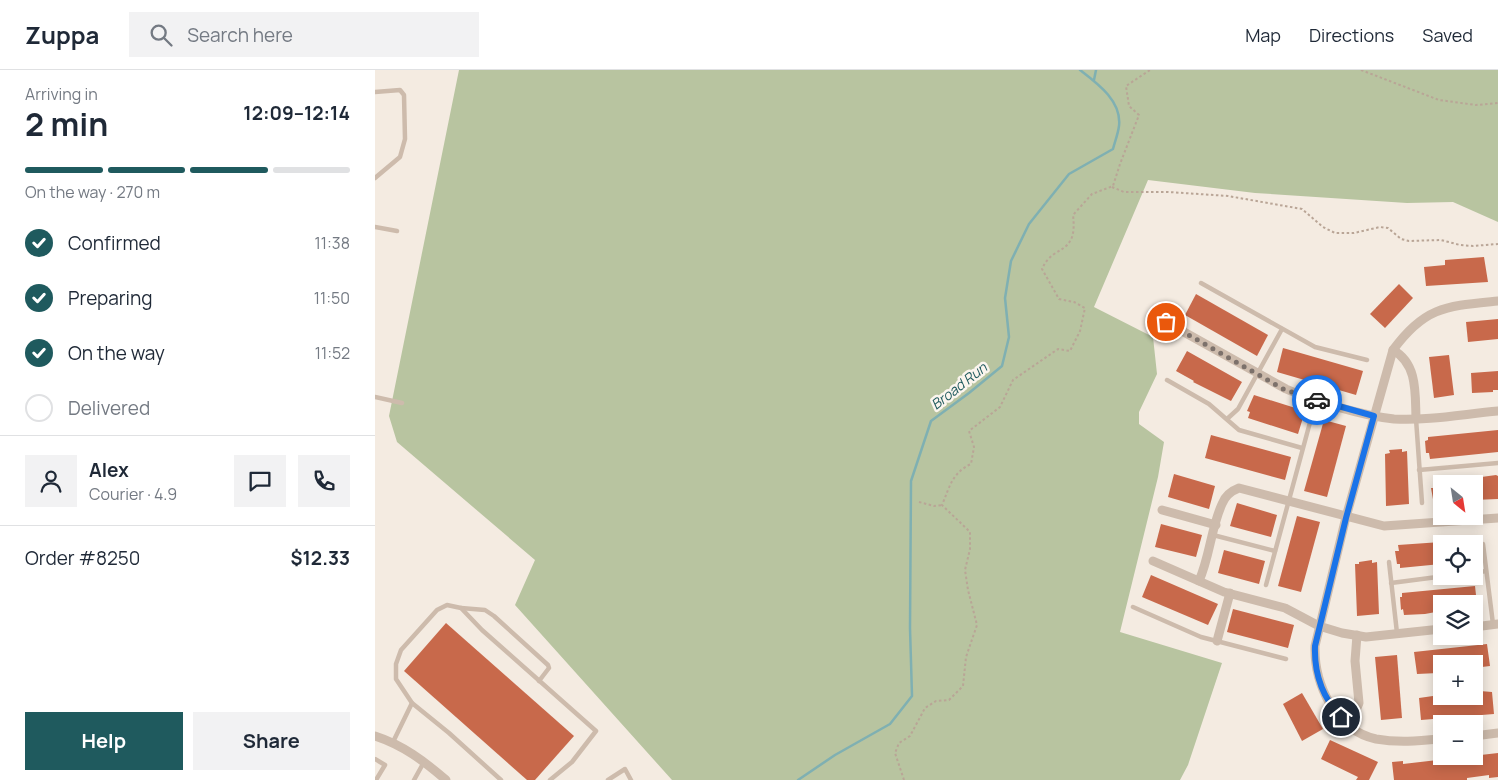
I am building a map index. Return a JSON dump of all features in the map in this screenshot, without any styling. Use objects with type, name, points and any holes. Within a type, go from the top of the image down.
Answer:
[{"type":"street","points":[[1433,740],[1402,742],[1373,738],[1349,727],[1331,707],[1321,686],[1314,663],[1319,626],[1346,518],[1393,350],[1410,328],[1439,310],[1452,306],[1498,301]]},
{"type":"street","points":[[1166,322],[1301,396],[1374,416],[1394,419],[1498,411]]},
{"type":"street","points":[[1393,350],[1406,359],[1412,371],[1416,418]]},
{"type":"street","points":[[1199,581],[1222,504],[1226,496],[1239,488],[1288,500],[1346,518],[1385,526],[1498,518]]},
{"type":"street","points":[[1162,510],[1216,525]]},
{"type":"street","points":[[1153,561],[1230,593],[1285,608],[1319,626],[1365,637],[1433,630]]},
{"type":"street","points":[[1217,641],[1230,593]]},
{"type":"street","points":[[1349,727],[1359,703],[1355,661],[1357,635]]},
{"type":"street","points":[[1483,735],[1498,733]]},
{"type":"street","points":[[375,736],[393,742],[424,761],[446,780]]},
{"type":"lane","points":[[375,92],[400,90],[404,95],[405,140],[400,157],[375,178]]},
{"type":"lane","points":[[375,227],[397,231]]},
{"type":"lane","points":[[1201,283],[1315,348],[1367,360]]},
{"type":"lane","points":[[1227,419],[1238,409],[1282,329]]},
{"type":"lane","points":[[1167,380],[1209,404],[1239,430],[1302,448]]},
{"type":"lane","points":[[375,397],[403,403]]},
{"type":"lane","points":[[1266,585],[1311,415]]},
{"type":"lane","points":[[1416,418],[1421,503]]},
{"type":"lane","points":[[1419,470],[1498,463]]},
{"type":"lane","points":[[1213,535],[1275,551]]},
{"type":"lane","points":[[1483,544],[1495,625]]},
{"type":"lane","points":[[1389,562],[1397,633]]},
{"type":"lane","points":[[1391,583],[1433,578]]},
{"type":"lane","points":[[501,780],[449,732],[412,704],[396,679],[396,664],[401,650],[437,610],[447,605],[485,610],[548,665],[547,672],[539,681]]},
{"type":"lane","points":[[1133,607],[1201,637],[1286,659]]},
{"type":"lane","points":[[461,608],[482,630],[596,731],[571,762],[550,780]]},
{"type":"lane","points":[[393,742],[412,704]]},
{"type":"lane","points":[[375,759],[385,766],[376,780]]},
{"type":"lane","points":[[414,780],[424,761]]},
{"type":"lane","points":[[607,780],[625,770],[631,780]]},
{"type":"path","points":[[942,505],[953,477],[960,469],[971,464],[974,447],[969,431],[1000,407],[1013,380],[1058,349],[1070,350],[1079,331],[1085,308],[1074,302],[1059,299],[1042,269],[1046,259],[1067,247],[1075,229],[1073,215],[1092,194],[1112,186],[1139,114],[1129,106],[1126,86],[1150,70]]},
{"type":"path","points":[[1361,70],[1439,100],[1475,105],[1498,103]]},
{"type":"path","points":[[1112,186],[1123,192],[1168,192],[1227,196],[1302,209],[1323,227],[1335,233],[1354,233],[1380,227],[1387,228],[1401,239],[1409,241],[1441,240],[1473,246],[1498,244]]},
{"type":"path","points":[[919,502],[934,506],[942,505]]},
{"type":"path","points":[[904,780],[895,753],[899,743],[910,736],[925,708],[936,701],[949,700],[963,686],[966,657],[977,625],[965,570],[970,549],[970,532],[942,505]]},
{"type":"green space","points":[[459,70],[1498,70],[1498,222],[1453,202],[1407,203],[1255,193],[1148,180],[1094,307],[1153,337],[1157,374],[1139,412],[1139,424],[1164,442],[1158,477],[1120,632],[1222,663],[1188,765],[1180,780],[672,780],[515,605],[535,560],[397,442],[389,416]]},
{"type":"building","points":[[1484,257],[1488,282],[1426,286],[1424,267],[1445,265],[1445,260]]},
{"type":"building","points":[[1399,284],[1413,298],[1385,328],[1370,314]]},
{"type":"building","points":[[1196,294],[1268,335],[1257,356],[1185,315]]},
{"type":"building","points":[[1498,319],[1498,339],[1468,342],[1466,322]]},
{"type":"building","points":[[1283,348],[1363,371],[1356,395],[1277,372]]},
{"type":"building","points":[[1187,351],[1242,382],[1231,401],[1193,382],[1176,371]]},
{"type":"building","points":[[1449,355],[1454,395],[1434,398],[1429,357]]},
{"type":"building","points":[[1498,371],[1498,390],[1472,393],[1471,373]]},
{"type":"building","points":[[1254,395],[1305,411],[1298,434],[1248,418],[1250,412],[1247,411]]},
{"type":"building","points":[[1324,420],[1346,426],[1327,497],[1304,491]]},
{"type":"building","points":[[1498,430],[1498,452],[1430,459],[1429,453],[1426,453],[1425,441],[1428,440],[1428,437]]},
{"type":"building","points":[[1211,435],[1291,457],[1285,480],[1205,458]]},
{"type":"building","points":[[1402,449],[1402,452],[1407,451],[1409,504],[1386,506],[1385,454],[1390,453],[1389,450]]},
{"type":"building","points":[[1174,474],[1215,486],[1209,509],[1168,497]]},
{"type":"building","points":[[1498,476],[1498,499],[1483,500],[1483,477]]},
{"type":"building","points":[[1237,503],[1277,515],[1271,537],[1230,526]]},
{"type":"building","points":[[1297,516],[1320,522],[1301,592],[1278,586]]},
{"type":"building","points":[[1161,524],[1202,535],[1196,557],[1155,547]]},
{"type":"building","points":[[1433,543],[1433,565],[1400,568],[1400,564],[1397,564],[1395,551],[1399,551],[1398,545]]},
{"type":"building","points":[[1224,550],[1265,561],[1259,584],[1218,573]]},
{"type":"building","points":[[1372,560],[1372,563],[1377,562],[1379,614],[1357,616],[1355,564]]},
{"type":"building","points":[[1151,575],[1218,604],[1208,625],[1142,597]]},
{"type":"building","points":[[1475,586],[1476,595],[1433,595],[1433,612],[1404,615],[1403,609],[1401,610],[1400,597],[1402,597],[1402,593]]},
{"type":"building","points":[[1233,609],[1294,625],[1288,648],[1227,632]]},
{"type":"building","points":[[446,623],[574,736],[535,780],[527,780],[404,671]]},
{"type":"building","points":[[1487,644],[1490,666],[1483,667],[1483,655],[1433,655],[1433,673],[1417,674],[1414,652]]},
{"type":"building","points":[[1397,655],[1402,718],[1381,720],[1375,657]]},
{"type":"building","points":[[1483,691],[1492,692],[1494,714],[1433,715],[1433,719],[1421,720],[1419,698],[1433,696],[1433,705],[1483,705]]},
{"type":"building","points":[[1302,693],[1323,729],[1302,741],[1283,704]]},
{"type":"building","points":[[1330,740],[1378,762],[1369,780],[1356,780],[1358,777],[1321,759]]},
{"type":"building","points":[[1498,753],[1498,777],[1489,778],[1489,775],[1467,778],[1467,780],[1394,780],[1392,762],[1403,761],[1403,764],[1433,761],[1433,765],[1483,765],[1483,755]]},
{"type":"waterway","name":"Broad Run","points":[[798,780],[835,755],[890,724],[912,696],[910,628],[911,481],[931,421],[1002,366],[1009,337],[1005,298],[1011,261],[1029,224],[1069,174],[1113,149],[1119,126],[1117,109],[1107,94],[1080,70]]},
{"type":"waterway","points":[[1094,80],[1096,70]]},
{"type":"way so far","points":[[1166,322],[1285,390],[1317,400]]},
{"type":"route","points":[[1317,400],[1374,416],[1346,518],[1315,646],[1314,663],[1321,686],[1331,707],[1341,717]]}]
